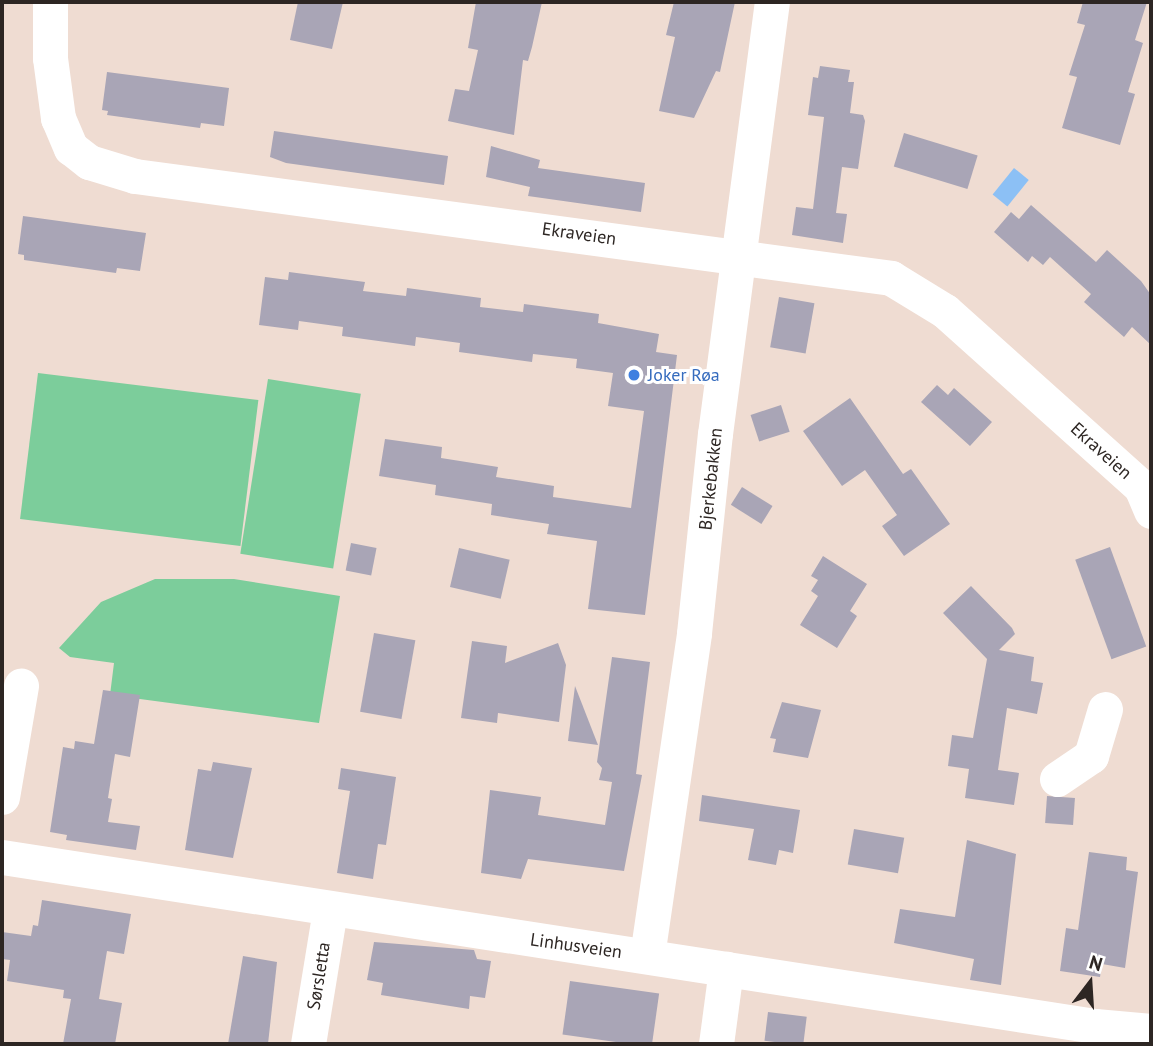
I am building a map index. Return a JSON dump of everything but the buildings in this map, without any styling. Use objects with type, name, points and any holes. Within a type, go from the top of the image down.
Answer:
[{"type":"street","name":"Ekraveien","points":[[50,2],[50,58],[64,135],[89,162],[109,170],[878,275],[912,288],[945,311],[1141,487],[1151,511]]},
{"type":"street","name":"Bjerkebakken","points":[[647,956],[694,633],[772,2]]},
{"type":"street","points":[[2,797],[21,686]]},
{"type":"street","points":[[1058,779],[1091,756],[1105,709]]},
{"type":"street","name":"Linhusveien","points":[[2,857],[1095,1026],[1151,1031]]},
{"type":"street","name":"Sørsletta","points":[[308,1044],[330,909]]},
{"type":"street","points":[[716,1044],[726,969]]},
{"type":"green space","points":[[38,373],[258,400],[240,546],[20,519]]},
{"type":"green space","points":[[268,379],[361,394],[333,569],[240,554]]},
{"type":"green space","points":[[155,579],[234,579],[340,596],[319,723],[110,695],[114,663],[70,657],[59,648],[101,602]]},
{"type":"water","points":[[1014,168],[1029,180],[1007,206],[993,194]]},
{"type":"place","name":"Joker Røa","points":[[634,375]]}]
